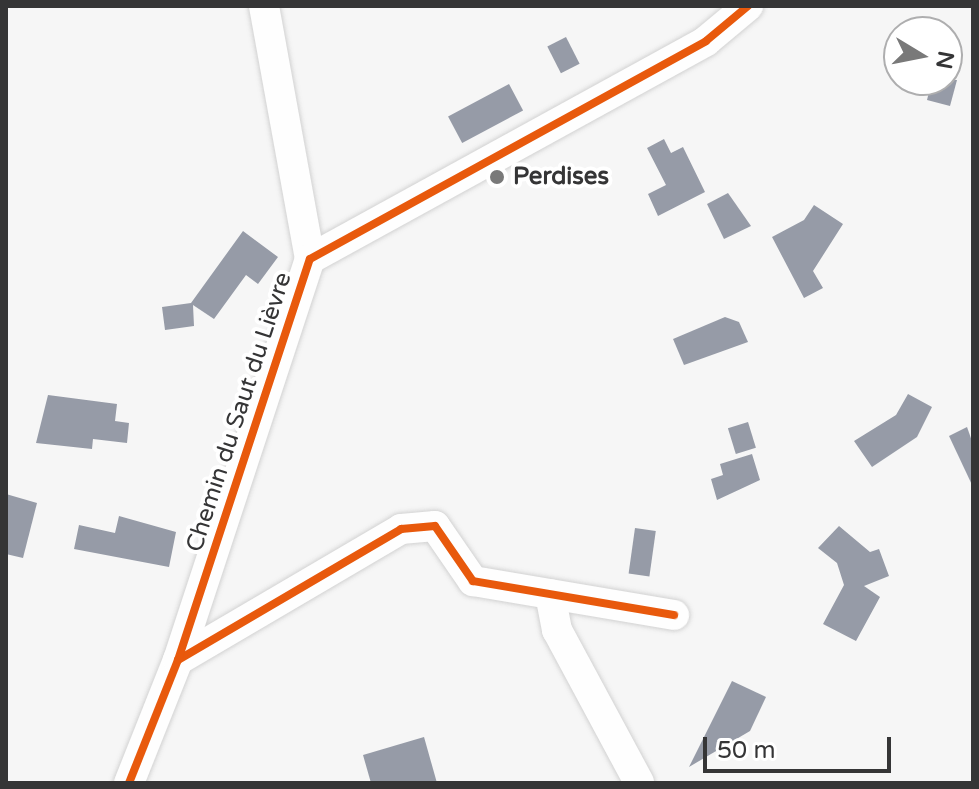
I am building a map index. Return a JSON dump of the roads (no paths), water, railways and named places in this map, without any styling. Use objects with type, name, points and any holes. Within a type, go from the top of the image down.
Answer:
[{"type":"street","points":[[264,6],[310,259]]},
{"type":"street","name":"Chemin du Saut du Lièvre","points":[[129,783],[178,660],[310,259],[706,41],[748,6]]},
{"type":"street","points":[[178,660],[401,529],[435,526],[473,581],[674,615]]},
{"type":"street","points":[[550,594],[557,630],[639,782]]},
{"type":"place","name":"Perdises","points":[[497,177]]}]
